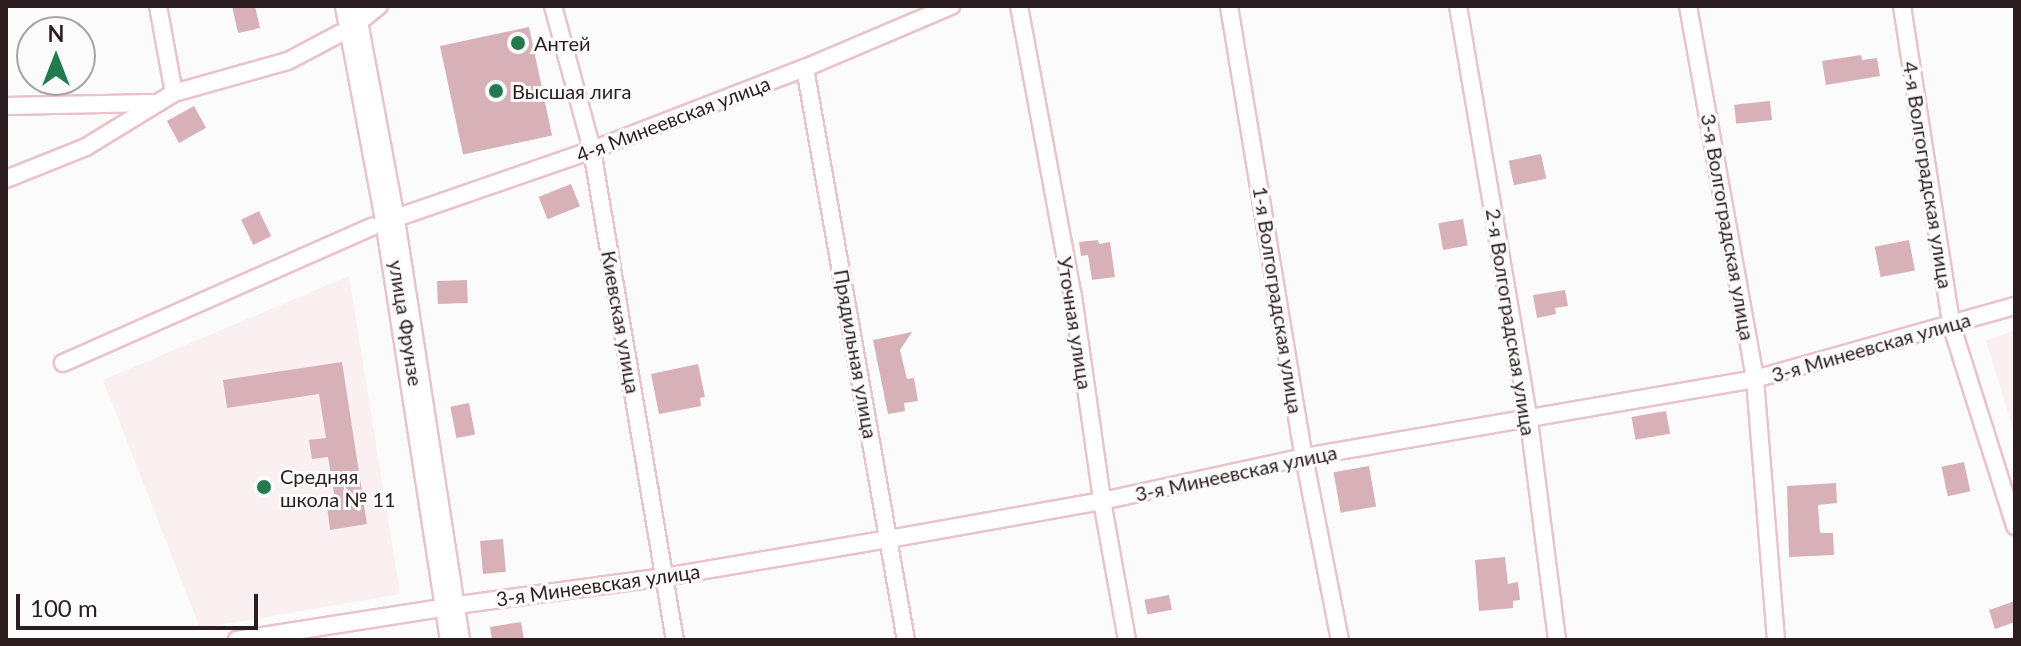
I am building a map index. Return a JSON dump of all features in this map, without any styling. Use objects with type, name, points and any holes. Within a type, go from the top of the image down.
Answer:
[{"type":"highway","name":"улица Фрунзе","points":[[344,18],[381,223],[442,608],[455,640]]},
{"type":"highway","name":"улица Фрунзе","points":[[439,640],[442,608]]},
{"type":"street","points":[[158,6],[174,93]]},
{"type":"street","points":[[6,179],[86,147],[152,103],[174,93],[288,61],[344,18],[379,6]]},
{"type":"street","name":"Киевская улица","points":[[553,6],[592,150],[675,640]]},
{"type":"street","name":"4-я Минеевская улица","points":[[63,363],[381,223],[592,150],[805,68],[951,6]]},
{"type":"street","name":"Уточная улица","points":[[1019,6],[1073,296],[1102,501],[1127,640]]},
{"type":"street","name":"1-я Волгоградская улица","points":[[1229,6],[1304,457],[1340,640]]},
{"type":"street","name":"2-я Волгоградская улица","points":[[1458,6],[1529,421],[1557,640]]},
{"type":"street","name":"3-я Волгоградская улица","points":[[1688,6],[1755,379],[1776,640]]},
{"type":"street","name":"4-я Волгоградская улица","points":[[1902,6],[1951,324],[2015,526]]},
{"type":"street","name":"Прядильная улица","points":[[805,68],[906,640]]},
{"type":"street","points":[[6,106],[152,103]]},
{"type":"street","name":"3-я Минеевская улица","points":[[237,640],[664,577],[889,539],[1102,501],[1304,457],[1529,421],[1755,379],[2015,306]]},
{"type":"shaded area","name":"Средняя школа № 11","points":[[349,276],[400,594],[200,628],[103,380]]},
{"type":"shaded area","points":[[2015,330],[2015,435],[1986,341]]},
{"type":"building","points":[[232,6],[255,6],[260,28],[238,33]]},
{"type":"building","name":"Высшая лига","points":[[529,27],[552,136],[463,154],[440,46]]},
{"type":"building","points":[[1861,55],[1862,60],[1877,58],[1880,76],[1826,85],[1822,61]]},
{"type":"building","points":[[1770,101],[1772,120],[1736,124],[1734,105]]},
{"type":"building","points":[[194,106],[206,128],[179,143],[167,121]]},
{"type":"building","points":[[1541,154],[1546,178],[1514,185],[1509,161]]},
{"type":"building","points":[[571,184],[580,206],[548,219],[539,197]]},
{"type":"building","points":[[259,211],[271,236],[253,245],[241,220]]},
{"type":"building","points":[[1463,219],[1468,246],[1443,250],[1438,223]]},
{"type":"building","points":[[1098,240],[1099,244],[1110,242],[1115,277],[1092,280],[1088,255],[1081,256],[1079,242]]},
{"type":"building","points":[[1909,240],[1915,270],[1881,277],[1875,247]]},
{"type":"building","points":[[467,280],[468,303],[438,304],[437,281]]},
{"type":"building","points":[[1565,290],[1568,306],[1555,308],[1556,314],[1537,318],[1533,295]]},
{"type":"building","points":[[912,332],[900,350],[907,379],[914,378],[918,401],[904,403],[905,411],[888,414],[873,340]]},
{"type":"building","points":[[342,362],[367,524],[330,530],[327,506],[336,505],[328,457],[312,459],[309,440],[326,438],[319,394],[227,408],[223,380]]},
{"type":"building","points":[[698,364],[705,397],[700,398],[701,406],[659,414],[651,374]]},
{"type":"building","points":[[469,403],[475,434],[456,438],[450,407]]},
{"type":"building","points":[[1666,411],[1670,434],[1636,440],[1632,417]]},
{"type":"building","points":[[1964,462],[1970,491],[1948,496],[1942,467]]},
{"type":"building","points":[[1369,466],[1376,506],[1341,513],[1334,472]]},
{"type":"building","points":[[1836,483],[1837,503],[1818,505],[1820,533],[1833,533],[1834,555],[1789,557],[1787,486]]},
{"type":"building","points":[[503,539],[506,572],[483,574],[480,541]]},
{"type":"building","points":[[1505,557],[1508,584],[1518,582],[1520,600],[1513,601],[1513,608],[1479,611],[1475,560]]},
{"type":"building","points":[[1169,595],[1172,610],[1147,614],[1144,600]]},
{"type":"building","points":[[2015,601],[2015,622],[1995,629],[1989,610]]},
{"type":"building","points":[[521,622],[524,640],[492,640],[490,627]]},
{"type":"place","name":"Антей","points":[[518,43]]},
{"type":"place","name":"Высшая лига","points":[[496,91]]},
{"type":"place","name":"Средняя школа № 11","points":[[264,487]]}]
